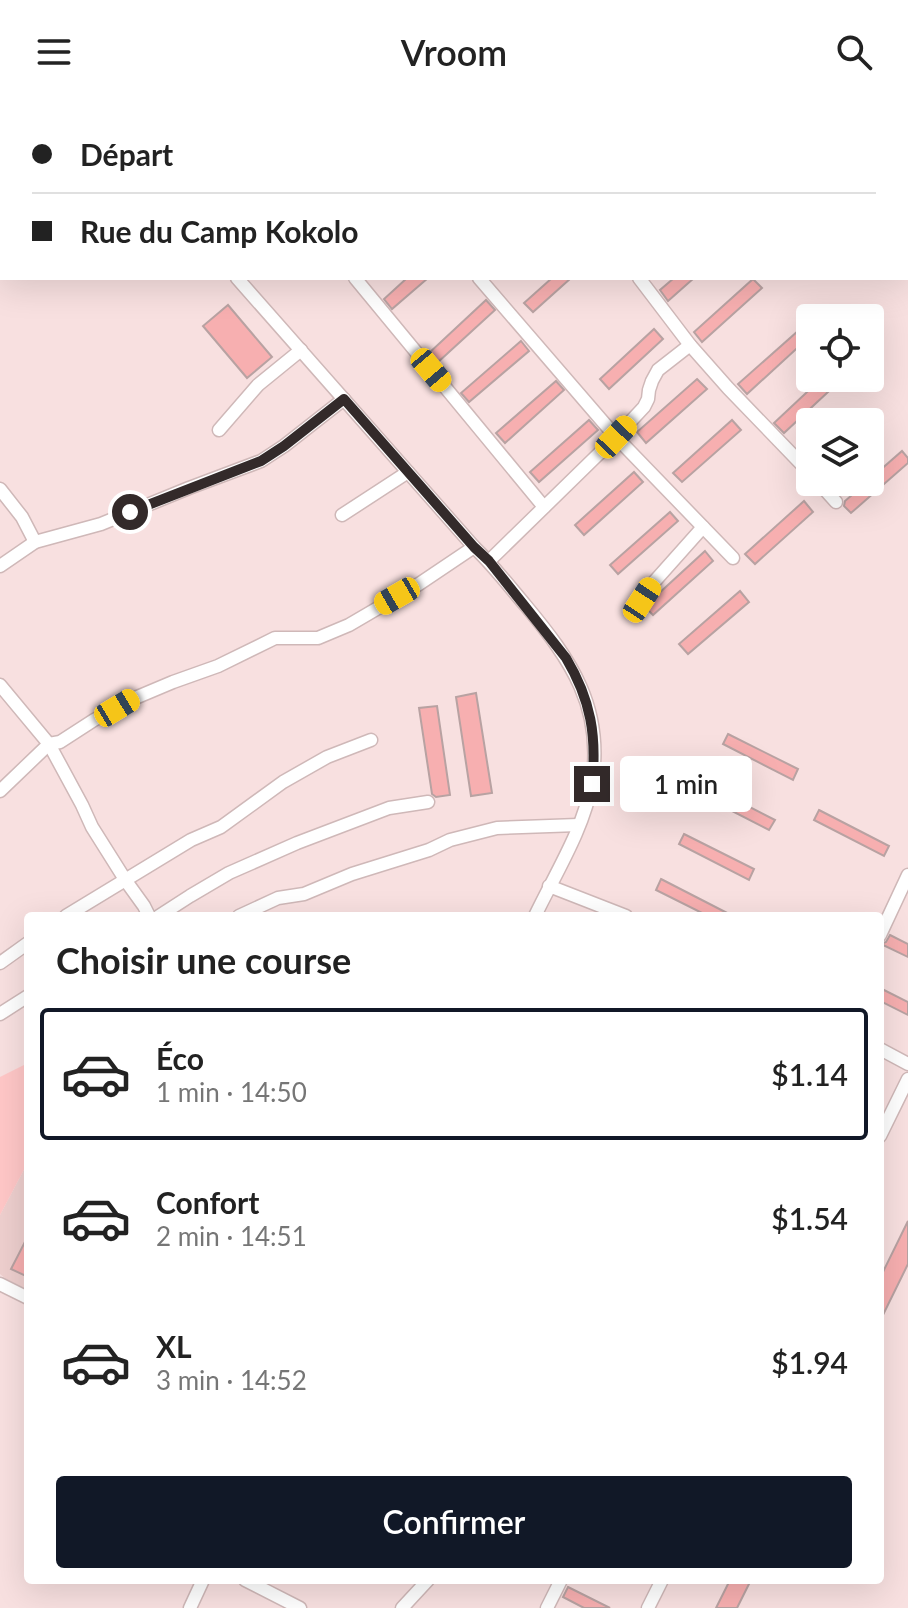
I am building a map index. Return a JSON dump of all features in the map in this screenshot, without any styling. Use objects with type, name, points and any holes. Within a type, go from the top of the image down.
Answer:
[{"type":"street","points":[[239,280],[489,561],[576,674],[589,708],[593,731],[592,784],[578,825],[537,912]]},
{"type":"street","points":[[357,280],[544,507]]},
{"type":"street","points":[[481,280],[616,437],[733,558]]},
{"type":"street","points":[[641,280],[690,345],[796,458]]},
{"type":"street","points":[[489,561],[644,407],[658,370],[690,345]]},
{"type":"street","points":[[219,430],[258,385],[301,350]]},
{"type":"street","points":[[0,566],[35,542],[101,524],[261,461],[344,399]]},
{"type":"street","points":[[342,515],[408,472]]},
{"type":"street","points":[[0,489],[22,517],[35,542]]},
{"type":"street","points":[[831,496],[836,502]]},
{"type":"street","points":[[642,600],[703,527]]},
{"type":"street","points":[[0,791],[49,744],[60,742],[135,698],[218,666],[275,638],[318,638],[349,625],[474,547]]},
{"type":"street","points":[[0,685],[49,744],[92,827],[147,912]]},
{"type":"street","points":[[73,912],[191,840],[221,827],[283,782],[327,757],[371,740]]},
{"type":"street","points":[[165,912],[229,873],[297,843],[389,808],[428,802]]},
{"type":"street","points":[[248,912],[278,898],[304,894],[466,835],[497,828],[578,825]]},
{"type":"street","points":[[884,926],[908,875]]},
{"type":"street","points":[[549,886],[616,912]]},
{"type":"street","points":[[0,963],[24,946]]},
{"type":"street","points":[[0,1014],[24,999]]},
{"type":"street","points":[[884,1051],[908,1064]]},
{"type":"street","points":[[884,1128],[908,1079]]},
{"type":"street","points":[[0,1284],[24,1296]]},
{"type":"street","points":[[190,1608],[201,1584]]},
{"type":"street","points":[[253,1584],[300,1608]]},
{"type":"street","points":[[402,1608],[424,1584]]},
{"type":"street","points":[[547,1608],[559,1584]]},
{"type":"street","points":[[648,1608],[660,1584]]},
{"type":"shaded area","points":[[24,1065],[24,1170],[0,1215],[0,1077]]},
{"type":"shaded area","points":[[24,1170],[24,1288],[0,1274],[0,1215]]},
{"type":"building","points":[[405,280],[426,280],[392,309],[384,299]]},
{"type":"building","points":[[550,280],[569,280],[533,312],[524,303]]},
{"type":"building","points":[[672,280],[692,280],[668,301],[660,290]]},
{"type":"building","points":[[752,280],[762,288],[702,342],[694,332]]},
{"type":"building","points":[[486,300],[495,310],[437,363],[429,353]]},
{"type":"building","points":[[228,305],[272,357],[247,378],[203,326]]},
{"type":"building","points":[[654,329],[663,339],[609,389],[600,379]]},
{"type":"building","points":[[796,333],[796,349],[747,394],[738,384]]},
{"type":"building","points":[[521,341],[529,351],[469,402],[461,393]]},
{"type":"building","points":[[697,379],[707,389],[646,443],[637,432]]},
{"type":"building","points":[[556,381],[564,390],[505,443],[496,433]]},
{"type":"building","points":[[807,392],[828,392],[811,408],[796,408],[796,422],[784,433],[774,423]]},
{"type":"building","points":[[589,420],[598,430],[539,482],[530,472]]},
{"type":"building","points":[[732,420],[741,430],[682,482],[673,473]]},
{"type":"building","points":[[902,451],[908,458],[908,463],[884,484],[884,467]]},
{"type":"building","points":[[634,472],[643,482],[584,535],[575,525]]},
{"type":"building","points":[[851,496],[870,496],[851,513],[844,506]]},
{"type":"building","points":[[804,501],[813,512],[755,564],[745,554]]},
{"type":"building","points":[[670,512],[678,521],[618,574],[610,565]]},
{"type":"building","points":[[705,551],[713,561],[653,615],[646,608]]},
{"type":"building","points":[[740,591],[749,602],[688,654],[679,644]]},
{"type":"building","points":[[476,693],[492,793],[471,796],[456,697]]},
{"type":"building","points":[[437,706],[450,795],[436,797],[432,794],[419,708]]},
{"type":"building","points":[[728,734],[798,769],[793,780],[723,744]]},
{"type":"building","points":[[705,784],[775,820],[769,830],[699,794]]},
{"type":"building","points":[[819,810],[889,846],[884,856],[814,820]]},
{"type":"building","points":[[684,834],[754,869],[749,880],[679,844]]},
{"type":"building","points":[[661,879],[725,912],[700,912],[656,890]]},
{"type":"building","points":[[890,935],[908,944],[908,957],[884,945]]},
{"type":"building","points":[[884,990],[908,1002],[908,1015],[884,1003]]},
{"type":"building","points":[[908,1221],[908,1264],[884,1313],[884,1270]]},
{"type":"building","points":[[24,1244],[24,1275],[11,1269]]},
{"type":"building","points":[[728,1584],[749,1584],[737,1608],[716,1608]]},
{"type":"building","points":[[568,1587],[610,1608],[584,1608],[563,1597]]},
{"type":"route","points":[[130,512],[261,461],[344,399],[489,561],[566,658],[589,708],[593,731],[592,784]]}]
